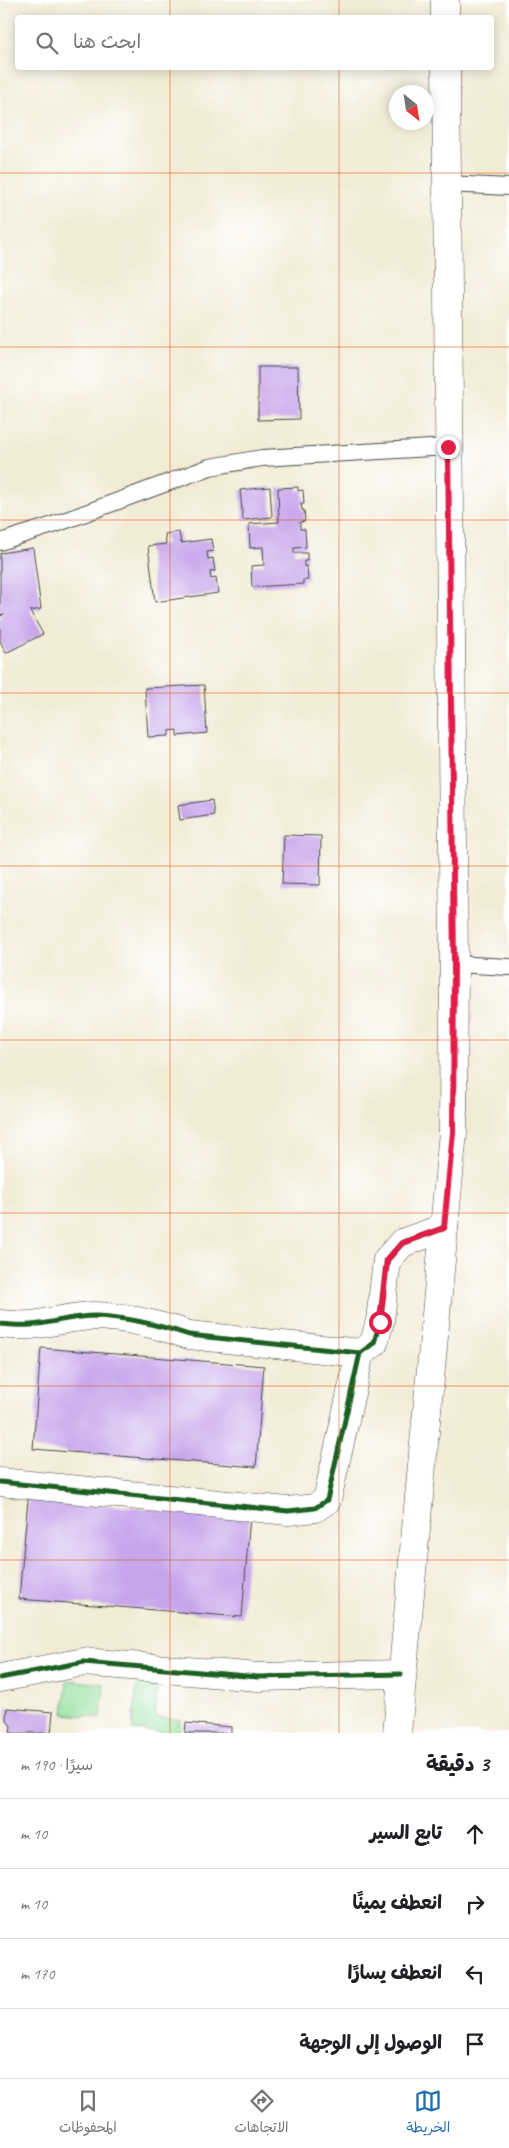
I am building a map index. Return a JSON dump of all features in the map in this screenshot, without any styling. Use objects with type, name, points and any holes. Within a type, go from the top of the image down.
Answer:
[{"type":"main road","points":[[445,0],[445,15]]},
{"type":"main road","points":[[396,1733],[453,1132],[454,964],[446,70]]},
{"type":"main road","points":[[0,1324],[30,1326],[94,1316],[154,1324],[190,1335],[360,1353],[374,1343],[378,1329],[387,1260],[402,1243],[444,1228]]},
{"type":"main road","points":[[0,1482],[288,1511],[315,1508],[327,1500],[360,1353]]},
{"type":"main road","points":[[0,1678],[84,1662],[258,1677],[401,1674]]},
{"type":"lane","points":[[447,184],[509,187]]},
{"type":"lane","points":[[0,542],[62,522],[210,467],[262,458],[448,447]]},
{"type":"lane","points":[[454,964],[509,967]]},
{"type":"green space","points":[[138,1677],[159,1680],[154,1717],[181,1720],[179,1733],[132,1730]]},
{"type":"green space","points":[[67,1680],[104,1684],[101,1718],[64,1714]]},
{"type":"building","points":[[258,367],[298,367],[299,419],[258,420]]},
{"type":"building","points":[[270,487],[272,517],[243,520],[240,490]]},
{"type":"building","points":[[298,487],[298,491],[303,490],[304,504],[301,504],[302,510],[304,510],[305,521],[300,522],[300,529],[305,529],[306,547],[294,548],[294,553],[307,553],[307,561],[304,561],[304,567],[307,566],[308,580],[303,580],[303,584],[252,587],[251,566],[264,565],[263,547],[250,548],[249,524],[279,522],[278,488]]},
{"type":"building","points":[[179,532],[181,543],[211,539],[213,551],[207,552],[208,559],[213,558],[215,571],[210,572],[211,579],[216,578],[218,593],[155,602],[148,546],[166,544],[165,534]]},
{"type":"building","points":[[33,548],[41,609],[30,611],[43,634],[6,653],[0,641],[0,616],[4,614],[0,615],[0,553]]},
{"type":"building","points":[[204,685],[207,733],[177,736],[177,730],[169,731],[169,736],[148,737],[145,688]]},
{"type":"building","points":[[212,800],[214,815],[180,820],[178,805]]},
{"type":"building","points":[[284,835],[321,836],[320,885],[282,884]]},
{"type":"building","points":[[41,1348],[264,1366],[256,1467],[33,1449]]},
{"type":"building","points":[[28,1499],[250,1516],[242,1617],[19,1599]]},
{"type":"building","points":[[7,1708],[53,1712],[51,1733],[10,1733],[11,1726],[6,1719]]},
{"type":"building","points":[[186,1723],[231,1727],[231,1733],[185,1733]]},
{"type":"cycle path","points":[[0,1324],[39,1324],[95,1316],[143,1322],[189,1335],[360,1353],[374,1343],[380,1321],[387,1260],[402,1243],[444,1228]]},
{"type":"cycle path","points":[[0,1482],[288,1511],[315,1508],[327,1500],[360,1353]]},
{"type":"cycle path","points":[[0,1678],[84,1662],[258,1677],[401,1674]]},
{"type":"route","points":[[380,1322],[387,1260],[402,1243],[444,1228],[453,1132],[453,821],[448,447]]}]
